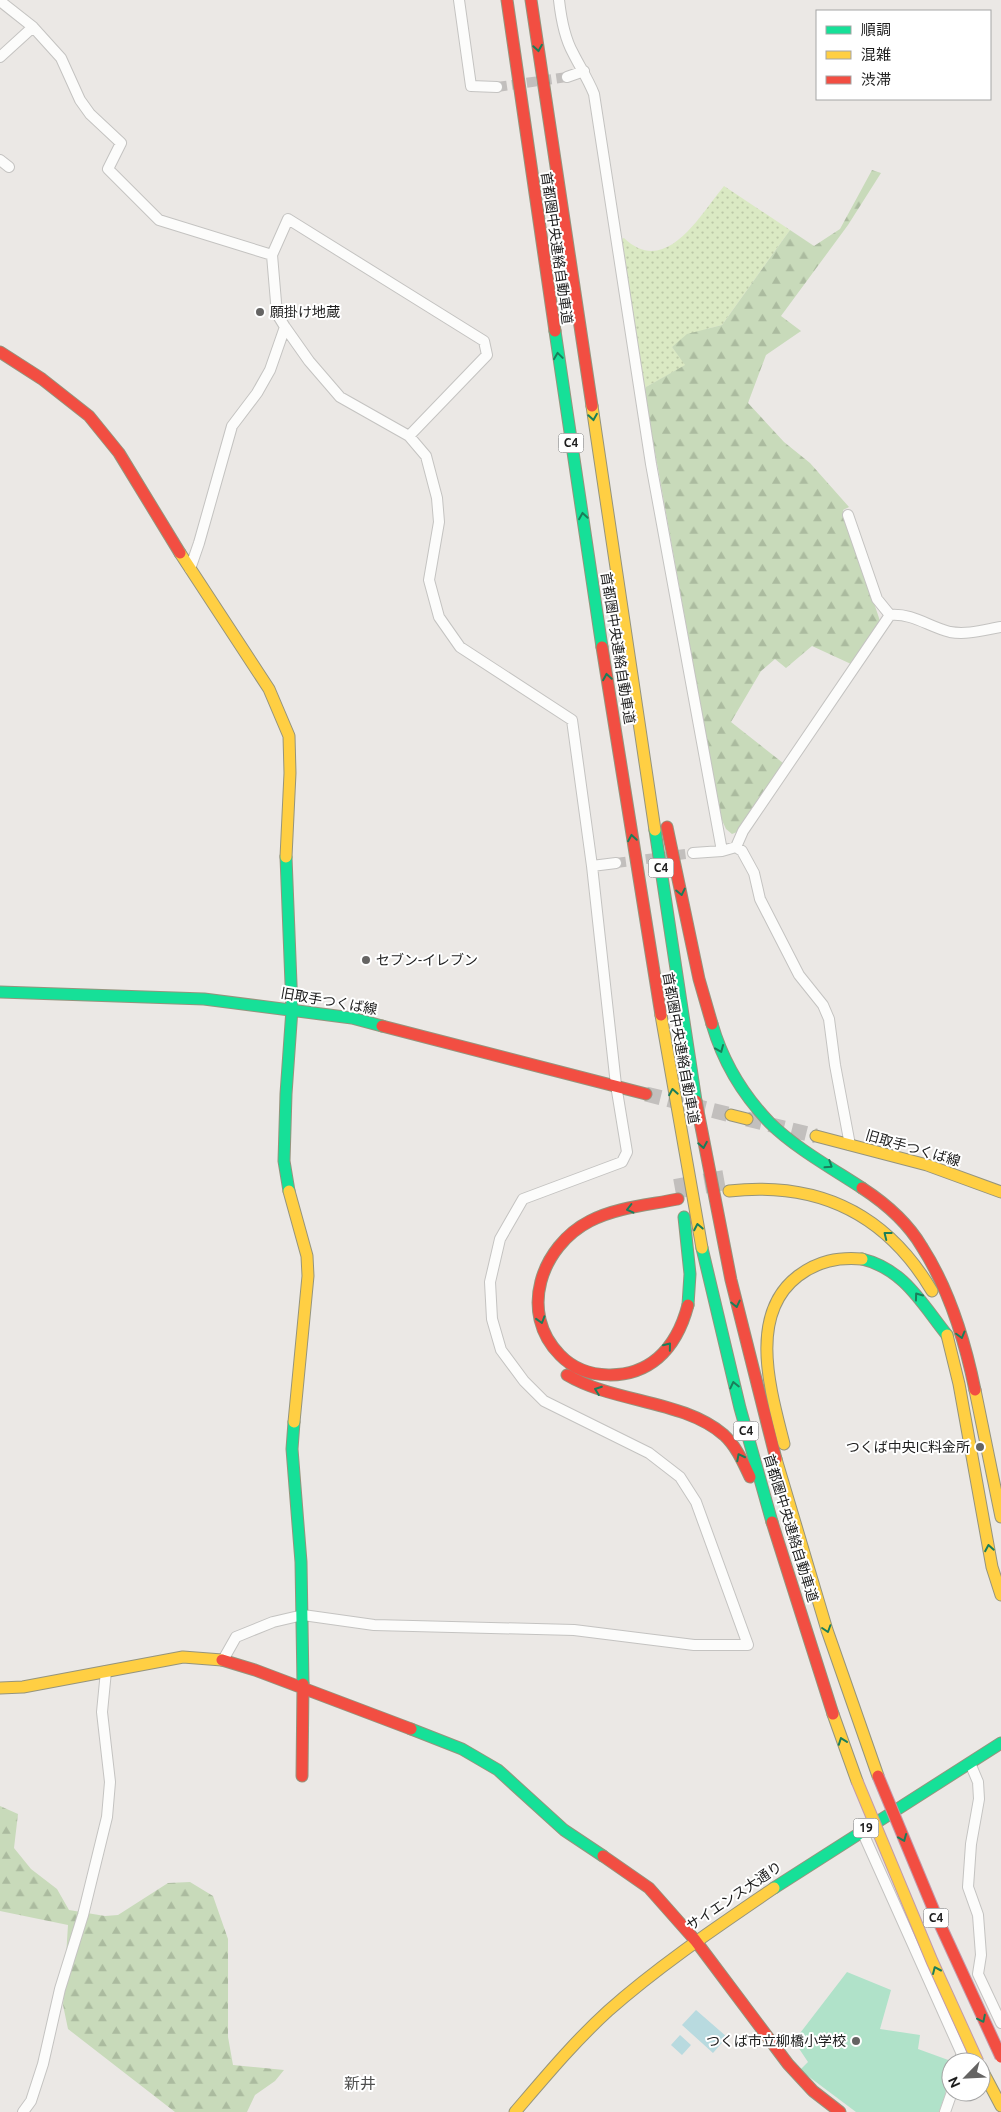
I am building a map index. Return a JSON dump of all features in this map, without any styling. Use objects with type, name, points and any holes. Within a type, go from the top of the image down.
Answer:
[{"type":"main road","name":"首都圏中央連絡自動車道","points":[[507,0],[558,357],[639,886],[685,1157],[711,1288],[741,1415],[828,1700],[857,1781],[932,1961],[973,2052]]},
{"type":"main road","name":"首都圏中央連絡自動車道","points":[[531,0],[692,1080],[708,1174],[728,1273],[759,1402],[796,1533],[844,1683],[918,1878],[961,1976],[1001,2058]]},
{"type":"main road","points":[[0,352],[42,379],[89,416],[119,454],[190,569],[269,688],[289,736],[290,773],[286,854],[292,1010],[286,1094],[284,1161],[287,1184],[307,1256],[308,1276],[292,1448],[303,1615],[302,1776]]},
{"type":"main road","points":[[629,656],[699,979],[715,1038],[726,1063],[740,1087],[771,1124],[805,1150],[880,1200],[922,1246],[942,1285],[959,1327],[974,1384],[1001,1517]]},
{"type":"main road","points":[[639,886],[644,974],[671,1141]]},
{"type":"main road","name":"旧取手つくば線","points":[[0,992],[204,999],[352,1018],[646,1094]]},
{"type":"main road","points":[[731,1115],[747,1119]]},
{"type":"main road","name":"旧取手つくば線","points":[[816,1136],[927,1165],[1001,1192]]},
{"type":"main road","points":[[742,1178],[727,1185],[784,1189],[833,1202],[860,1216],[893,1240],[928,1283],[937,1303],[947,1335],[959,1384],[992,1566],[1001,1595]]},
{"type":"main road","points":[[786,1179],[819,1186],[856,1201],[888,1222],[919,1253],[928,1259]]},
{"type":"main road","points":[[677,1193],[687,1239],[690,1295],[675,1337],[656,1359],[635,1370],[604,1375],[589,1373],[572,1366],[556,1352],[545,1334],[538,1311],[538,1287],[556,1247],[591,1220],[677,1193]]},
{"type":"main road","points":[[569,1220],[619,1200],[677,1193]]},
{"type":"main road","points":[[796,1533],[798,1506],[778,1421],[767,1354],[768,1332],[772,1311],[781,1294],[791,1281],[804,1270],[823,1262],[842,1258],[861,1259],[882,1265],[901,1278],[916,1292],[931,1316],[947,1335]]},
{"type":"main road","points":[[527,1313],[533,1336],[541,1349]]},
{"type":"main road","points":[[550,1361],[577,1381],[598,1390],[674,1411],[699,1420],[718,1431],[736,1448],[750,1477],[806,1649],[828,1700]]},
{"type":"main road","points":[[0,1688],[23,1687],[183,1657],[223,1660],[255,1670],[462,1749],[498,1770],[564,1830],[650,1888],[695,1940],[788,2064],[813,2091],[840,2112]]},
{"type":"main road","name":"サイエンス大通り","points":[[515,2112],[569,2049],[608,2011],[695,1940],[1001,1743]]},
{"type":"main road","points":[[991,2087],[1001,2106]]},
{"type":"street","points":[[459,0],[471,86],[497,87]]},
{"type":"street","points":[[559,0],[562,22],[572,51],[584,71],[594,94],[651,464],[722,851]]},
{"type":"street","points":[[0,1],[33,27],[61,58],[80,100],[90,114],[122,143],[108,170],[149,211],[159,220],[272,255]]},
{"type":"street","points":[[0,57],[33,27]]},
{"type":"street","points":[[567,77],[584,71]]},
{"type":"street","points":[[0,160],[9,167]]},
{"type":"street","points":[[223,1660],[236,1637],[273,1622],[303,1615],[374,1625],[574,1630],[694,1645],[748,1646],[696,1502],[680,1477],[649,1453],[544,1401],[524,1381],[501,1350],[492,1319],[490,1282],[500,1239],[523,1199],[622,1162],[627,1152],[616,1085],[592,866],[572,720],[460,647],[439,617],[428,580],[439,522],[437,498],[426,456],[409,436],[340,397],[309,361],[284,327],[277,314],[272,255],[288,219],[484,341],[487,355],[409,436]]},
{"type":"street","points":[[190,569],[232,426],[257,393],[270,370],[284,327]]},
{"type":"street","points":[[848,515],[878,599],[890,614]]},
{"type":"street","points":[[736,847],[743,831],[890,614]]},
{"type":"street","points":[[890,614],[902,614],[951,632],[967,633],[1001,627]]},
{"type":"street","points":[[692,854],[722,851],[736,847],[742,851],[754,873],[760,899],[798,975],[823,1004],[829,1020],[835,1065],[850,1145]]},
{"type":"street","points":[[592,866],[616,863]]},
{"type":"street","points":[[23,2112],[31,2101],[43,2064],[60,1989],[83,1916],[107,1816],[110,1782],[102,1712],[106,1671]]},
{"type":"street","points":[[970,1763],[977,1779],[979,1799],[971,1844],[968,1887],[978,1915],[982,1955],[978,1974],[981,1984],[1001,2023]]},
{"type":"street","points":[[862,1831],[961,2052]]},
{"type":"street","points":[[938,2004],[981,1984]]},
{"type":"green space","points":[[872,170],[881,173],[848,225],[781,316],[801,331],[766,355],[748,403],[784,442],[810,463],[849,507],[843,510],[880,621],[851,664],[812,646],[786,668],[775,659],[761,671],[731,722],[783,763],[737,832],[732,834],[726,829],[721,818],[644,391],[646,387],[685,365],[672,347],[687,334],[722,325],[790,230],[814,246],[840,229]]},
{"type":"green space","points":[[724,186],[790,230],[722,325],[707,329],[672,347],[686,365],[646,387],[644,391],[621,239],[624,238],[639,248],[654,251],[668,247],[693,226]]},
{"type":"green space","points":[[0,1806],[18,1814],[14,1848],[31,1869],[57,1889],[69,1910],[105,1916],[118,1915],[168,1883],[190,1882],[213,1896],[228,1939],[228,2037],[233,2065],[284,2070],[275,2081],[255,2095],[247,2112],[175,2112],[68,2029],[63,2005],[68,1925],[0,1911]]},
{"type":"green space","points":[[847,1972],[891,1990],[880,2029],[920,2035],[918,2049],[941,2057],[941,2102],[943,2102],[939,2112],[856,2112],[800,2070],[808,2062],[794,2041]]},
{"type":"water","points":[[696,2010],[727,2037],[713,2053],[682,2025]]},
{"type":"water","points":[[680,2035],[691,2045],[682,2055],[671,2045]]},
{"type":"tunnel","points":[[497,87],[567,77]]},
{"type":"tunnel","points":[[616,863],[693,853]]},
{"type":"tunnel","points":[[646,1094],[731,1115]]},
{"type":"tunnel","points":[[747,1119],[816,1136]]},
{"type":"tunnel","points":[[675,1189],[725,1180]]},
{"type":"traffic: fast","points":[[555,331],[602,647]]},
{"type":"traffic: fast","points":[[655,830],[696,1101]]},
{"type":"traffic: fast","points":[[286,857],[292,1009],[286,1094],[284,1161],[289,1191]]},
{"type":"traffic: fast","points":[[0,992],[204,999],[352,1018],[382,1026]]},
{"type":"traffic: fast","points":[[712,1024],[722,1052],[735,1077],[751,1101],[770,1123],[802,1149],[862,1188]]},
{"type":"traffic: fast","points":[[684,1217],[690,1274],[688,1305]]},
{"type":"traffic: fast","points":[[702,1248],[740,1408],[772,1522]]},
{"type":"traffic: fast","points":[[862,1259],[877,1264],[901,1279],[947,1335]]},
{"type":"traffic: fast","points":[[294,1422],[292,1449],[301,1562],[303,1684]]},
{"type":"traffic: fast","points":[[411,1729],[462,1749],[498,1770],[564,1830],[603,1856]]},
{"type":"traffic: fast","points":[[774,1888],[1001,1743]]},
{"type":"traffic: slow","points":[[592,406],[655,830]]},
{"type":"traffic: slow","points":[[180,553],[269,689],[289,736],[290,773],[286,857]]},
{"type":"traffic: slow","points":[[661,1015],[702,1248]]},
{"type":"traffic: slow","points":[[731,1115],[747,1119]]},
{"type":"traffic: slow","points":[[816,1136],[927,1165],[1001,1192]]},
{"type":"traffic: slow","points":[[729,1191],[761,1189],[792,1191],[820,1198],[847,1208],[871,1222],[893,1241],[914,1264],[932,1291]]},
{"type":"traffic: slow","points":[[289,1191],[307,1256],[308,1276],[294,1422]]},
{"type":"traffic: slow","points":[[784,1444],[769,1378],[767,1355],[772,1311],[782,1292],[798,1276],[806,1271],[828,1261],[862,1259]]},
{"type":"traffic: slow","points":[[947,1335],[959,1384],[992,1567],[1001,1595]]},
{"type":"traffic: slow","points":[[975,1390],[1001,1517]]},
{"type":"traffic: slow","points":[[776,1459],[827,1630],[878,1776]]},
{"type":"traffic: slow","points":[[0,1688],[23,1687],[183,1657],[222,1660]]},
{"type":"traffic: slow","points":[[833,1714],[857,1781]]},
{"type":"traffic: slow","points":[[857,1781],[932,1961],[973,2052]]},
{"type":"traffic: slow","points":[[515,2112],[572,2047],[608,2011],[668,1962],[774,1888]]},
{"type":"traffic: slow","points":[[991,2087],[1001,2106]]},
{"type":"traffic: jam","points":[[507,0],[555,331]]},
{"type":"traffic: jam","points":[[531,0],[592,406]]},
{"type":"traffic: jam","points":[[0,352],[42,379],[89,416],[119,453],[180,553]]},
{"type":"traffic: jam","points":[[602,647],[661,1015]]},
{"type":"traffic: jam","points":[[667,827],[699,979],[712,1024]]},
{"type":"traffic: jam","points":[[382,1026],[646,1094]]},
{"type":"traffic: jam","points":[[696,1101],[731,1280],[776,1459]]},
{"type":"traffic: jam","points":[[862,1188],[879,1200],[903,1222],[932,1263],[955,1316],[975,1390]]},
{"type":"traffic: jam","points":[[678,1199],[611,1212],[590,1221],[573,1232],[548,1263],[541,1282],[538,1301],[540,1320],[547,1338],[560,1355],[570,1364],[582,1370],[608,1375],[635,1371],[647,1366],[658,1358],[677,1334],[688,1305]]},
{"type":"traffic: jam","points":[[567,1375],[606,1391],[669,1408],[708,1424],[724,1435],[732,1444],[750,1477]]},
{"type":"traffic: jam","points":[[772,1522],[833,1714]]},
{"type":"traffic: jam","points":[[222,1660],[255,1670],[411,1729]]},
{"type":"traffic: jam","points":[[302,1776],[303,1684]]},
{"type":"traffic: jam","points":[[878,1776],[937,1918],[1001,2057]]},
{"type":"traffic: jam","points":[[603,1856],[649,1888],[695,1940],[788,2064],[813,2091],[840,2112]]},
{"type":"place","name":"願掛け地蔵","points":[[260,312]]},
{"type":"place","name":"セブン-イレブン","points":[[366,960]]},
{"type":"place","name":"つくば中央IC料金所","points":[[980,1447]]},
{"type":"place","name":"つくば市立柳橋小学校","points":[[856,2041]]},
{"type":"district","name":"新井","points":[[360,2083]]}]
